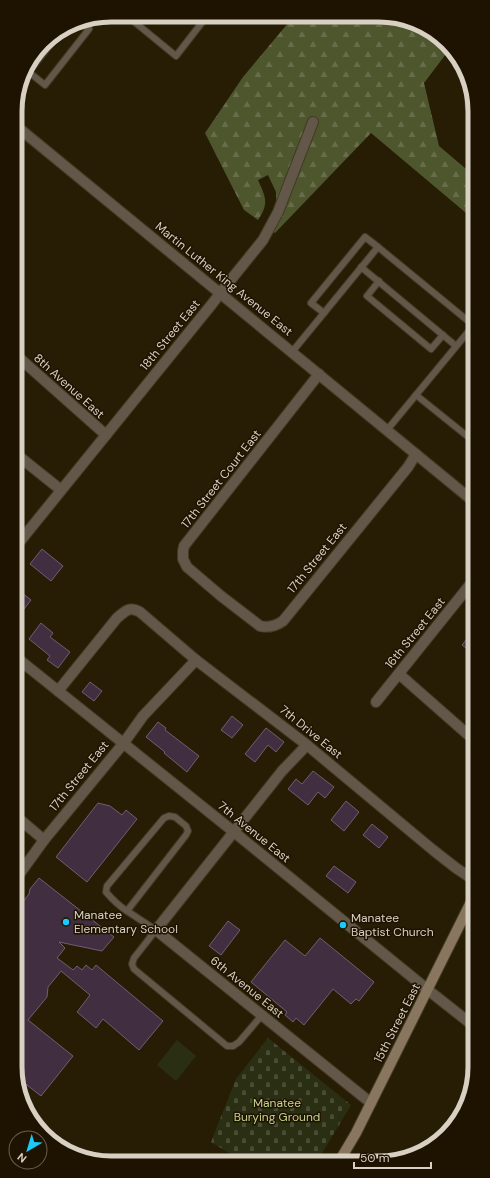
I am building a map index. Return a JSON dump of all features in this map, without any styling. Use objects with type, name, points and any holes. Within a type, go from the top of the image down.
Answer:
[{"type":"main road","name":"15th Street East","points":[[342,1156],[356,1133],[468,908]]},
{"type":"street","name":"18th Street East","points":[[22,539],[263,240],[278,212],[313,122]]},
{"type":"street","name":"Martin Luther King Avenue East","points":[[22,131],[468,497]]},
{"type":"street","name":"8th Avenue East","points":[[22,361],[106,435]]},
{"type":"street","name":"17th Street Court East","points":[[221,596],[187,567],[183,559],[182,552],[184,546],[319,374]]},
{"type":"street","name":"17th Street East","points":[[221,596],[260,626],[276,626],[282,621],[403,473],[416,454]]},
{"type":"street","points":[[22,459],[61,490]]},
{"type":"street","name":"16th Street East","points":[[376,702],[468,587]]},
{"type":"street","name":"7th Drive East","points":[[58,691],[117,618],[130,608],[134,609],[140,612],[196,660],[307,745],[433,850],[468,876]]},
{"type":"street","name":"17th Street East","points":[[22,870],[44,840],[123,744],[143,716],[196,660]]},
{"type":"street","name":"7th Avenue East","points":[[22,662],[468,1021]]},
{"type":"street","points":[[399,674],[468,735]]},
{"type":"street","points":[[156,930],[282,771],[307,745]]},
{"type":"street","points":[[22,821],[44,840]]},
{"type":"street","name":"6th Avenue East","points":[[156,930],[371,1103]]},
{"type":"lane","points":[[135,22],[176,56],[202,22]]},
{"type":"lane","points":[[30,74],[45,85],[89,29],[85,26]]},
{"type":"lane","points":[[324,314],[311,303],[365,237],[468,323]]},
{"type":"lane","points":[[292,352],[378,247]]},
{"type":"lane","points":[[361,267],[456,346]]},
{"type":"lane","points":[[378,281],[367,296],[372,301],[431,349],[443,335]]},
{"type":"lane","points":[[387,430],[468,331]]},
{"type":"lane","points":[[416,395],[468,437]]},
{"type":"lane","name":"6th Avenue East","points":[[127,911],[186,835],[188,830],[186,826],[175,817],[169,816],[164,818],[107,886],[106,892],[111,898],[127,911],[156,930]]},
{"type":"lane","points":[[156,930],[134,958],[132,964],[134,970],[227,1046],[233,1046],[239,1042],[262,1015]]},
{"type":"green space","points":[[289,22],[390,23],[418,31],[428,37],[447,53],[424,83],[439,146],[468,171],[468,215],[371,133],[275,233],[266,227],[276,205],[276,192],[268,175],[258,180],[263,191],[265,205],[258,220],[244,210],[205,133],[243,77]]},
{"type":"green space","name":"Manatee Burying Ground","points":[[268,1038],[351,1105],[320,1156],[234,1156],[211,1142],[236,1079]]},
{"type":"green space","points":[[177,1040],[196,1056],[176,1081],[157,1065]]},
{"type":"building","points":[[42,549],[63,566],[51,581],[30,564]]},
{"type":"building","points":[[22,593],[31,600],[22,612]]},
{"type":"building","points":[[41,623],[53,633],[50,637],[70,652],[58,668],[47,660],[50,656],[29,639]]},
{"type":"building","points":[[468,637],[468,650],[462,645]]},
{"type":"building","points":[[90,682],[102,691],[94,701],[82,692]]},
{"type":"building","points":[[232,716],[243,725],[232,738],[221,730]]},
{"type":"building","points":[[158,722],[166,728],[165,730],[199,756],[187,772],[146,737]]},
{"type":"building","points":[[266,728],[284,742],[276,752],[268,745],[255,762],[245,754]]},
{"type":"building","points":[[313,771],[334,787],[325,798],[318,792],[308,805],[288,789],[296,779],[302,784]]},
{"type":"building","points":[[346,801],[359,812],[344,831],[331,820]]},
{"type":"building","points":[[98,803],[110,806],[122,815],[126,810],[137,819],[87,882],[56,857]]},
{"type":"building","points":[[372,824],[388,837],[379,848],[363,835]]},
{"type":"building","points":[[334,866],[356,882],[348,893],[326,876]]},
{"type":"building","points":[[39,878],[114,937],[102,951],[59,942],[65,948],[57,958],[73,970],[77,966],[82,970],[86,965],[92,970],[96,965],[163,1021],[139,1050],[103,1019],[96,1028],[77,1012],[90,995],[61,971],[48,987],[47,997],[28,1020],[73,1056],[41,1096],[24,1082],[22,1067],[22,903],[29,894],[30,889]]},
{"type":"building","points":[[228,921],[240,930],[221,955],[209,946]]},
{"type":"building","points":[[320,938],[374,982],[359,1001],[356,999],[351,1004],[333,989],[304,1025],[296,1018],[293,1022],[285,1015],[287,1012],[251,982],[285,940],[305,956]]},
{"type":"place","name":"Manatee Elementary School","points":[[66,922]]},
{"type":"place","name":"Manatee Baptist Church","points":[[343,925]]}]
